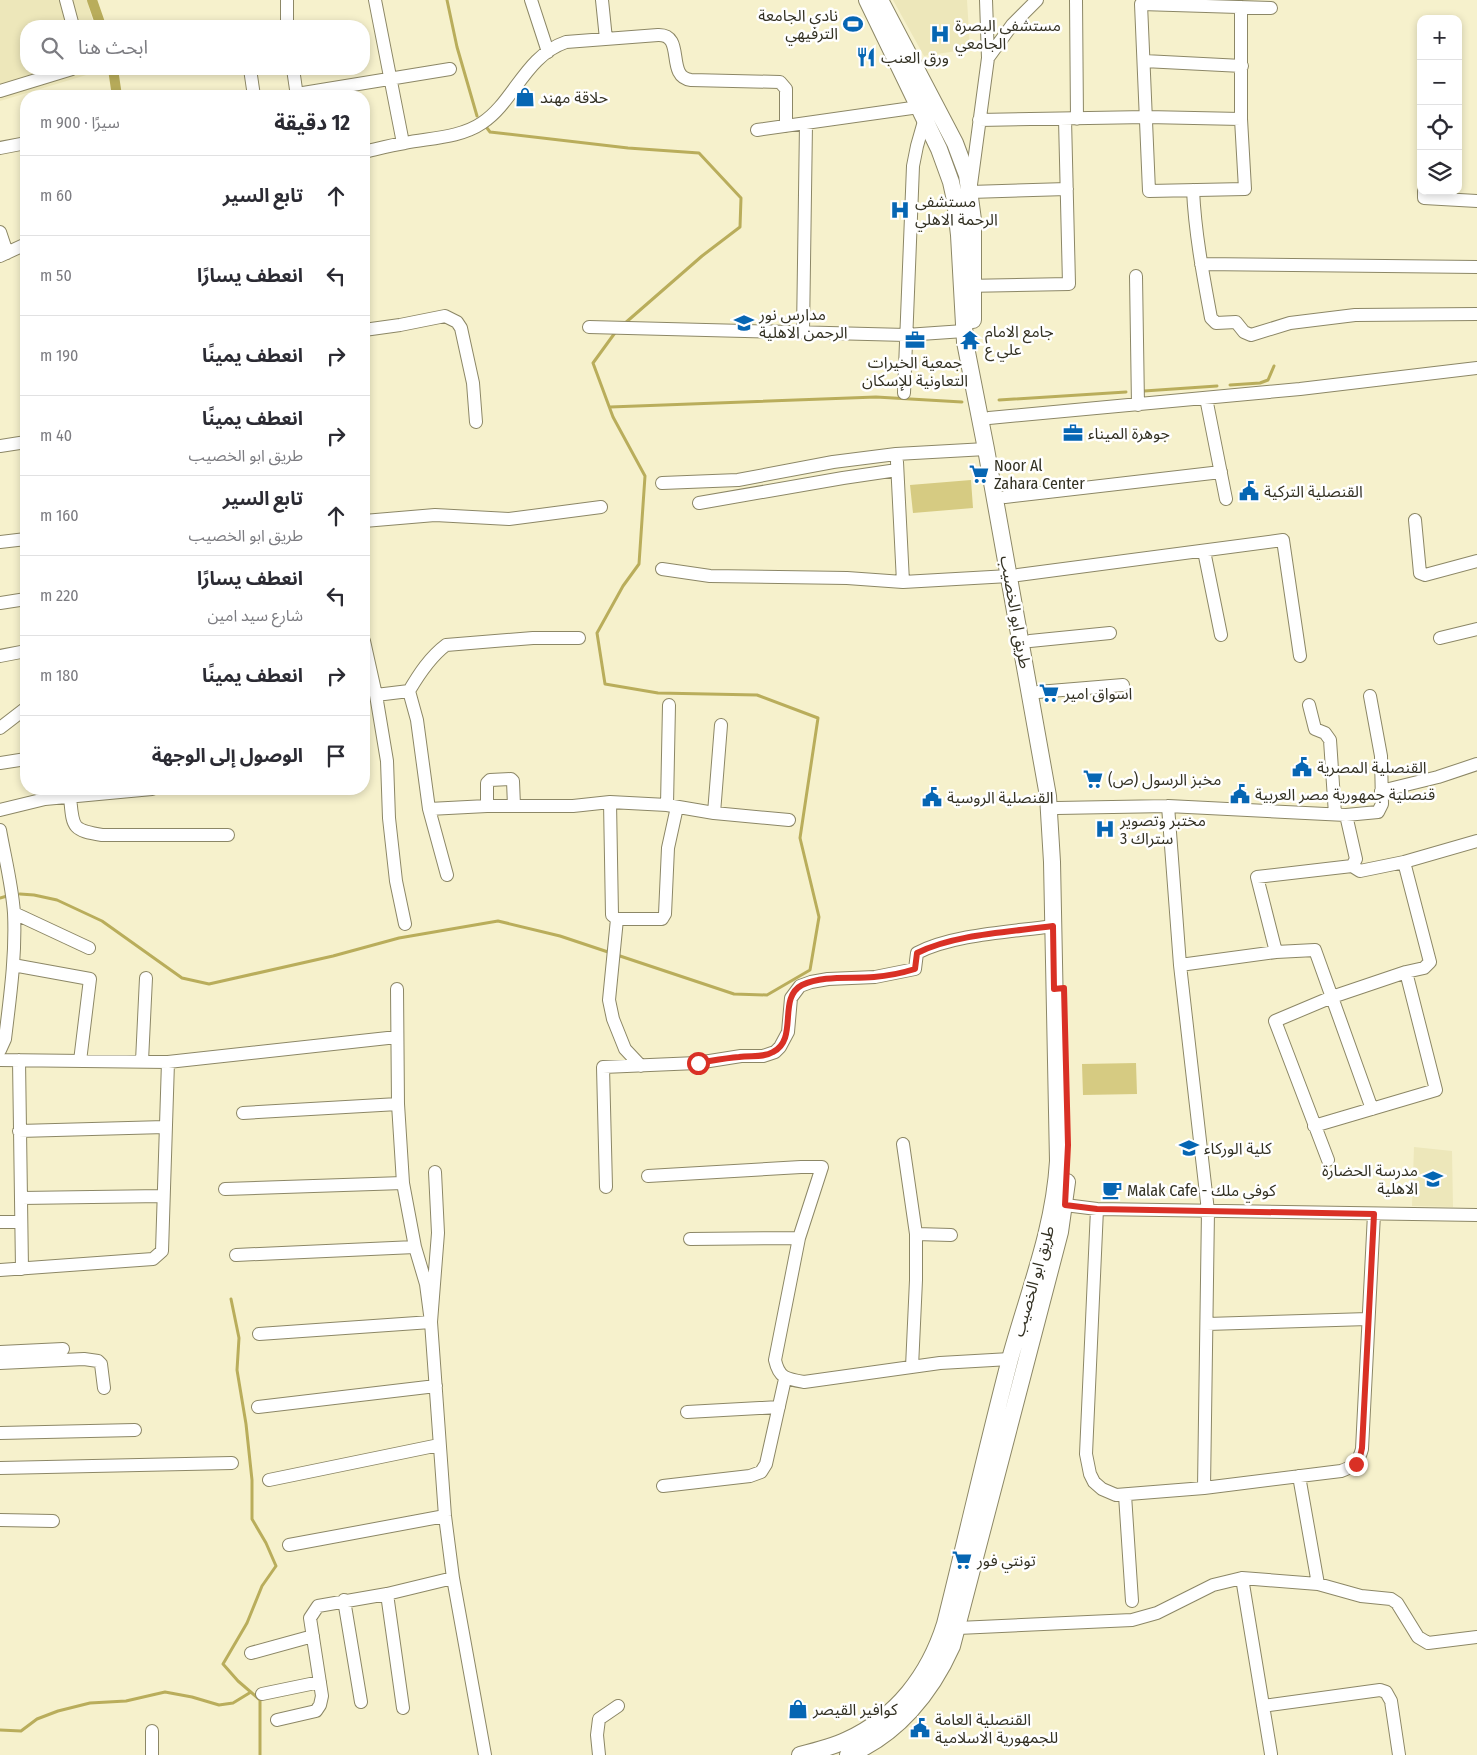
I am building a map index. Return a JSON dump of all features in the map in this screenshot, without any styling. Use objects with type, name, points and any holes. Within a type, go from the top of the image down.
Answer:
[{"type":"main road","name":"طريق ابو الخصيب","points":[[800,1755],[846,1740],[877,1723],[903,1700],[924,1672],[936,1649],[945,1624],[1000,1429],[1060,1232],[1065,1205],[1068,1145],[1059,989],[1053,926],[1048,796],[1014,576],[1005,497],[975,340],[958,217],[943,157],[875,3]]},
{"type":"main road","name":"طريق ابو الخصيب","points":[[848,1755],[884,1734],[912,1710],[935,1680],[952,1646],[958,1628],[1000,1429],[1010,1359],[1045,1240],[1055,1193],[1058,1161],[1060,846],[1057,808],[1030,640],[986,449],[964,332],[973,220],[970,192],[962,159],[955,143],[875,3]]},
{"type":"street","points":[[66,0],[71,20]]},
{"type":"street","points":[[287,0],[287,20]]},
{"type":"street","points":[[375,0],[403,143]]},
{"type":"street","points":[[532,0],[548,52]]},
{"type":"street","points":[[602,0],[606,40]]},
{"type":"street","points":[[986,0],[988,58],[970,192],[1067,189]]},
{"type":"street","points":[[988,58],[1012,24],[1038,0]]},
{"type":"street","points":[[968,286],[1069,284],[1067,189],[1076,0]]},
{"type":"street","points":[[1242,7],[1241,119],[1245,189],[1150,191],[1141,4],[1242,7],[1271,8]]},
{"type":"street","points":[[370,151],[446,136],[481,124],[498,108],[527,71],[557,45],[566,42],[662,35],[669,39],[673,46],[678,73],[688,80],[780,82],[786,89],[786,126]]},
{"type":"street","points":[[1144,61],[1242,66]]},
{"type":"street","points":[[326,90],[450,69]]},
{"type":"street","points":[[0,91],[52,75]]},
{"type":"street","points":[[251,75],[253,90]]},
{"type":"street","points":[[294,75],[296,90]]},
{"type":"street","points":[[757,130],[922,112],[913,166],[904,393]]},
{"type":"street","points":[[979,120],[1147,117],[1241,119]]},
{"type":"street","points":[[802,332],[806,124]]},
{"type":"street","points":[[0,148],[20,144]]},
{"type":"street","points":[[1193,190],[1194,223],[1201,264],[1212,320],[1218,324],[1236,322],[1244,332],[1250,335],[1290,323],[1355,315],[1477,314]]},
{"type":"street","points":[[1424,195],[1424,198],[1477,201]]},
{"type":"street","points":[[0,232],[4,254],[20,247]]},
{"type":"street","points":[[1201,264],[1477,267]]},
{"type":"street","points":[[1136,276],[1138,405]]},
{"type":"street","points":[[370,329],[445,316],[457,322],[462,328],[473,383],[476,422]]},
{"type":"street","points":[[589,327],[906,335],[964,332]]},
{"type":"street","points":[[989,418],[1300,389],[1477,368]]},
{"type":"street","points":[[1206,398],[1226,499]]},
{"type":"street","points":[[0,446],[20,443]]},
{"type":"street","points":[[662,483],[738,480],[833,462],[896,454],[986,449]]},
{"type":"street","points":[[896,454],[903,582]]},
{"type":"street","points":[[699,504],[897,470]]},
{"type":"street","points":[[1005,497],[1221,472]]},
{"type":"street","points":[[370,520],[435,515],[509,520],[601,507]]},
{"type":"street","points":[[1415,520],[1420,573],[1424,575],[1477,561]]},
{"type":"street","points":[[0,542],[20,539]]},
{"type":"street","points":[[662,569],[710,576],[847,578],[903,582],[1014,576],[1283,540],[1300,656]]},
{"type":"street","points":[[1204,551],[1221,635]]},
{"type":"street","points":[[0,603],[20,600]]},
{"type":"street","points":[[1440,638],[1477,629]]},
{"type":"street","points":[[1030,640],[1110,633]]},
{"type":"street","points":[[448,875],[429,808],[417,720],[409,691],[421,672],[446,645],[533,638],[579,638]]},
{"type":"street","points":[[0,656],[20,652]]},
{"type":"street","points":[[370,668],[386,760],[389,818],[396,881],[404,924]]},
{"type":"street","points":[[1038,692],[1123,685]]},
{"type":"street","points":[[376,695],[409,691]]},
{"type":"street","points":[[1057,808],[1168,806],[1340,815],[1378,812],[1382,804],[1381,756],[1370,696]]},
{"type":"street","points":[[610,802],[612,915],[617,919],[662,919],[665,914],[672,806],[669,705]]},
{"type":"street","points":[[1308,705],[1314,729],[1325,733],[1330,740],[1340,815],[1356,859],[1352,866]]},
{"type":"street","points":[[0,728],[20,713]]},
{"type":"street","points":[[714,812],[721,725]]},
{"type":"street","points":[[0,763],[20,760]]},
{"type":"street","points":[[1381,791],[1438,777],[1477,764]]},
{"type":"street","points":[[487,806],[487,783],[490,780],[511,779],[513,781],[514,806]]},
{"type":"street","points":[[0,810],[36,801],[90,795]]},
{"type":"street","points":[[70,797],[73,823],[84,832],[112,835],[228,835]]},
{"type":"street","points":[[429,808],[573,806],[610,802],[672,806],[789,820]]},
{"type":"street","points":[[1168,806],[1180,965],[1208,1211],[1204,1488]]},
{"type":"street","points":[[0,830],[5,882],[14,913],[13,965],[2,1043]]},
{"type":"street","points":[[1276,952],[1258,877],[1352,866],[1360,872],[1404,862],[1477,841]]},
{"type":"street","points":[[1328,1160],[1275,1021],[1332,997],[1406,972],[1424,968],[1430,962],[1404,862]]},
{"type":"street","points":[[14,913],[89,948]]},
{"type":"street","points":[[617,919],[609,1000],[612,1019],[624,1049],[641,1066]]},
{"type":"street","points":[[606,1188],[603,1068],[698,1063],[741,1056],[764,1056],[775,1052],[780,1047],[788,1032],[791,998],[800,986],[828,979],[897,974],[915,969],[917,953],[929,947],[956,940],[1053,926]]},
{"type":"street","points":[[1180,965],[1276,952],[1315,950],[1372,1109]]},
{"type":"street","points":[[13,965],[90,979],[80,1061]]},
{"type":"street","points":[[1314,1126],[1436,1090],[1406,972]]},
{"type":"street","points":[[142,1061],[146,978]]},
{"type":"street","points":[[397,989],[398,1104],[403,1183],[416,1247],[426,1284],[431,1322],[445,1516],[453,1578],[485,1755]]},
{"type":"street","points":[[0,1060],[168,1062],[397,1037]]},
{"type":"street","points":[[19,1060],[22,1269]]},
{"type":"street","points":[[0,1270],[153,1259],[162,1252],[168,1062]]},
{"type":"street","points":[[244,1113],[398,1104]]},
{"type":"street","points":[[19,1131],[165,1127]]},
{"type":"street","points":[[903,1144],[916,1234],[912,1367]]},
{"type":"street","points":[[648,1176],[822,1167],[799,1238],[774,1360],[777,1369],[786,1379],[804,1382],[940,1363],[1010,1359]]},
{"type":"street","points":[[431,1322],[438,1233],[435,1172]]},
{"type":"street","points":[[225,1188],[403,1183]]},
{"type":"street","points":[[20,1198],[163,1196]]},
{"type":"street","points":[[1065,1205],[1097,1209],[1477,1215]]},
{"type":"street","points":[[1097,1209],[1086,1454],[1090,1474],[1094,1482],[1108,1493],[1125,1495],[1204,1488],[1341,1471],[1349,1469],[1356,1464],[1362,1448],[1374,1214]]},
{"type":"street","points":[[0,1222],[21,1222]]},
{"type":"street","points":[[916,1234],[951,1235]]},
{"type":"street","points":[[690,1239],[799,1238]]},
{"type":"street","points":[[236,1255],[416,1247]]},
{"type":"street","points":[[1206,1324],[1368,1319]]},
{"type":"street","points":[[259,1334],[431,1322]]},
{"type":"street","points":[[0,1352],[63,1349]]},
{"type":"street","points":[[0,1363],[84,1359],[98,1361],[104,1388]]},
{"type":"street","points":[[663,1486],[750,1476],[761,1472],[766,1464],[786,1379]]},
{"type":"street","points":[[258,1407],[436,1386]]},
{"type":"street","points":[[687,1412],[779,1407]]},
{"type":"street","points":[[0,1432],[135,1430]]},
{"type":"street","points":[[270,1480],[439,1445]]},
{"type":"street","points":[[0,1468],[232,1463]]},
{"type":"street","points":[[1299,1476],[1318,1584]]},
{"type":"street","points":[[1125,1495],[1132,1601]]},
{"type":"street","points":[[289,1545],[445,1516]]},
{"type":"street","points":[[0,1520],[53,1521]]},
{"type":"street","points":[[277,1720],[316,1711],[320,1705],[322,1696],[310,1618],[318,1606],[387,1594],[453,1578]]},
{"type":"street","points":[[1242,1578],[1271,1754]]},
{"type":"street","points":[[958,1628],[1138,1619],[1157,1613],[1213,1585],[1242,1578],[1318,1584],[1361,1596],[1391,1599],[1397,1603],[1418,1637],[1428,1643],[1477,1637]]},
{"type":"street","points":[[387,1594],[403,1708]]},
{"type":"street","points":[[344,1600],[361,1702]]},
{"type":"street","points":[[251,1653],[313,1636]]},
{"type":"street","points":[[262,1694],[320,1682]]},
{"type":"street","points":[[1263,1706],[1380,1690],[1386,1692],[1391,1701],[1399,1755]]},
{"type":"street","points":[[599,1755],[597,1735],[599,1719],[618,1706]]},
{"type":"street","points":[[152,1731],[152,1755]]},
{"type":"shaded area","points":[[0,0],[87,0],[92,20],[20,20],[20,75],[86,75],[37,90],[20,90],[20,95],[0,101]]},
{"type":"shaded area","name":"مستشفى البصرة الجامعي","points":[[893,0],[967,0],[970,49],[924,56]]},
{"type":"shaded area","points":[[971,480],[973,508],[913,513],[910,485]]},
{"type":"shaded area","points":[[1136,1063],[1137,1094],[1083,1095],[1082,1064]]},
{"type":"shaded area","name":"مدرسة الحضارة الاهلية","points":[[1414,1147],[1452,1151],[1453,1207],[1412,1206]]},
{"type":"waterway","points":[[92,0],[99,20]]},
{"type":"waterway","points":[[447,0],[457,47],[477,116]]},
{"type":"waterway","points":[[114,75],[116,90]]},
{"type":"waterway","points":[[487,128],[490,132],[628,148],[699,153],[741,198],[740,227],[702,256],[624,324]]},
{"type":"waterway","points":[[617,330],[593,363],[613,417],[645,476],[639,564],[623,586],[597,633],[605,684],[658,693],[757,695],[818,718],[800,838],[819,917],[810,970],[767,995],[734,994],[617,955]]},
{"type":"waterway","points":[[1230,385],[1260,383],[1268,380],[1274,366]]},
{"type":"waterway","points":[[1144,391],[1217,386]]},
{"type":"waterway","points":[[999,400],[1126,392]]},
{"type":"waterway","points":[[610,407],[876,397],[962,402]]},
{"type":"waterway","points":[[20,894],[57,900],[102,921],[182,978],[209,984],[333,956],[399,938],[498,921],[560,936],[611,953]]},
{"type":"waterway","points":[[0,898],[7,896]]},
{"type":"waterway","points":[[231,1299],[239,1338],[237,1370],[246,1424],[252,1480],[252,1519],[266,1543],[276,1566],[262,1586],[247,1623],[223,1664],[238,1681],[260,1700],[260,1755]]},
{"type":"waterway","points":[[0,1730],[21,1731],[37,1719],[58,1711],[90,1703],[126,1701],[165,1692],[219,1705],[233,1703],[251,1692]]},
{"type":"place","name":"نادي الجامعة الترفيهي","points":[[853,24]]},
{"type":"place","name":"مستشفى البصرة الجامعي","points":[[940,34]]},
{"type":"place","name":"ورق العنب","points":[[866,57]]},
{"type":"place","name":"حلاقة مهند","points":[[525,97]]},
{"type":"place","name":"مستشفى الرحمة الاهلي","points":[[900,210]]},
{"type":"place","name":"مدارس نور الرحمن الاهلية","points":[[744,323]]},
{"type":"place","name":"جمعية الخيرات التعاونية للإسكان","points":[[915,340]]},
{"type":"place","name":"جامع الامام علي ع","points":[[970,340]]},
{"type":"place","name":"جوهرة الميناء","points":[[1073,433]]},
{"type":"place","name":"Noor Al Zahara Center","points":[[979,474]]},
{"type":"place","name":"القنصلية التركية","points":[[1249,491]]},
{"type":"place","name":"اسواق امير","points":[[1049,693]]},
{"type":"place","name":"القنصلية المصرية","points":[[1302,767]]},
{"type":"place","name":"مخبز الرسول (ص)","points":[[1093,779]]},
{"type":"place","name":"قنصلية جمهورية مصر العربية","points":[[1240,794]]},
{"type":"place","name":"القنصلية الروسية","points":[[932,797]]},
{"type":"place","name":"مختبر وتصوير ستراك 3","points":[[1105,829]]},
{"type":"place","name":"كلية الوركاء","points":[[1189,1148]]},
{"type":"place","name":"مدرسة الحضارة الاهلية","points":[[1433,1179]]},
{"type":"place","name":"Malak Cafe - كوفي ملك","points":[[1112,1190]]},
{"type":"place","name":"تونتي فور","points":[[962,1560]]},
{"type":"place","name":"كوافير القيصر","points":[[798,1709]]},
{"type":"place","name":"القنصلية العامة للجمهورية الاسلامية","points":[[920,1728]]},
{"type":"route","points":[[698,1063],[741,1056],[764,1056],[775,1052],[788,1032],[791,998],[800,986],[828,979],[897,974],[915,969],[917,953],[929,947],[956,940],[1053,926],[1054,989],[1064,988],[1068,1145],[1065,1205],[1097,1209],[1374,1214],[1362,1448],[1356,1464]]}]
